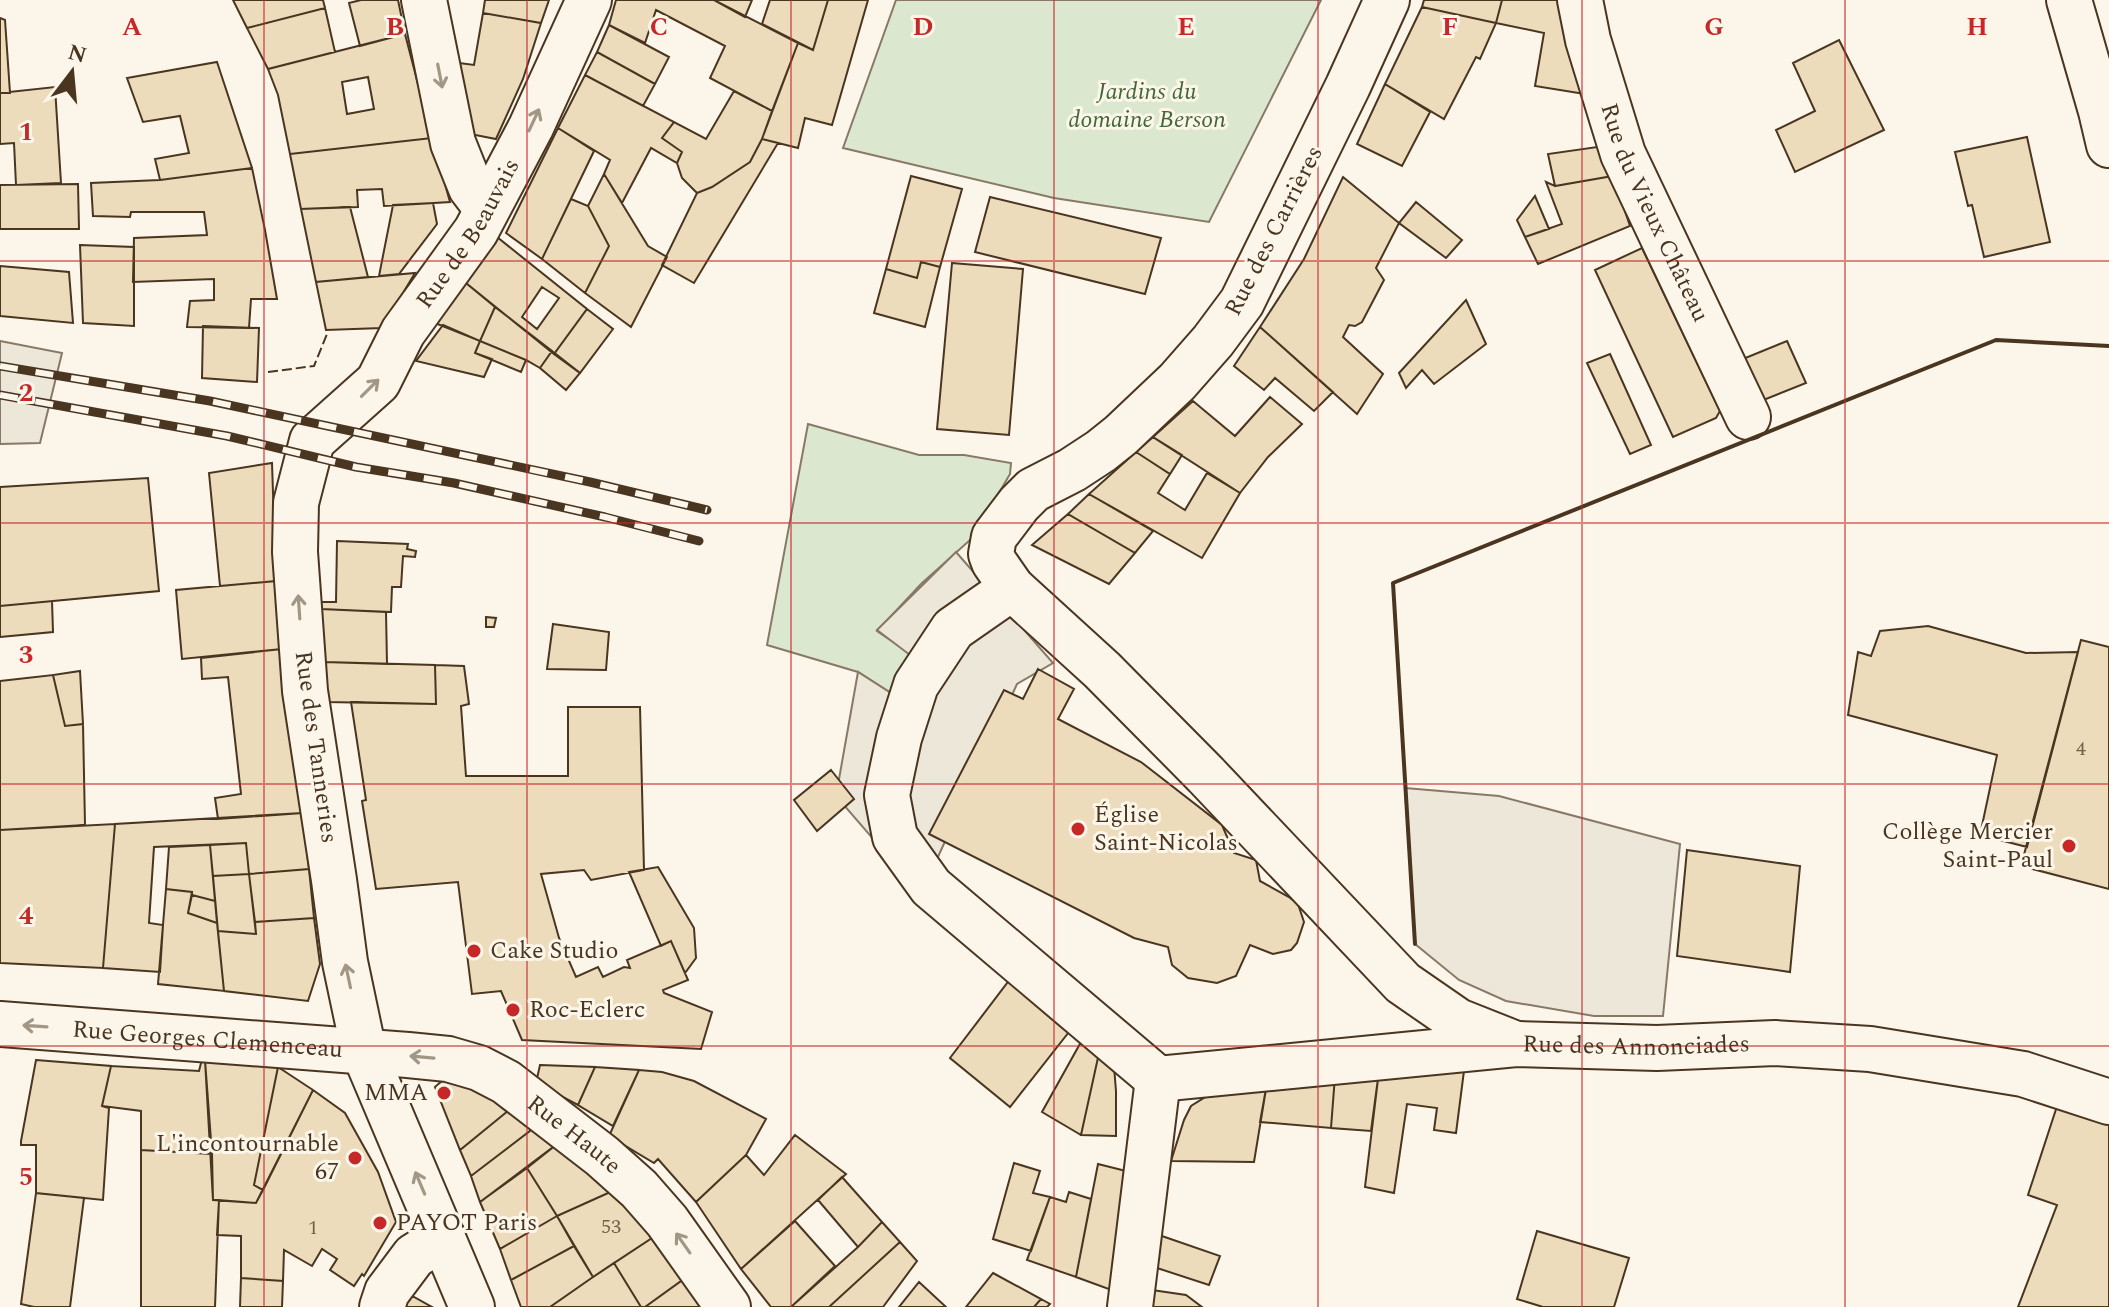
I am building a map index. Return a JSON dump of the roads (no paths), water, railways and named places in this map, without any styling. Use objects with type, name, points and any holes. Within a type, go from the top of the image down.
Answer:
[{"type":"street","points":[[424,0],[453,143],[471,188],[487,209]]},
{"type":"street","name":"Rue de Beauvais","points":[[312,441],[378,382],[403,332],[476,231],[531,127],[589,0]]},
{"type":"street","name":"Rue des Carrières","points":[[1003,575],[991,546],[994,537],[1019,504],[1033,490],[1072,470],[1121,435],[1177,382],[1242,302],[1387,0]]},
{"type":"street","name":"Rue du Vieux Château","points":[[1580,0],[1588,40],[1623,154],[1748,417]]},
{"type":"street","points":[[2069,0],[2109,145]]},
{"type":"street","name":"Rue des Tanneries","points":[[312,441],[296,503],[295,552],[305,691],[345,962],[364,1052]]},
{"type":"street","points":[[1130,1307],[1158,1079],[931,887],[895,837],[887,795],[899,738],[916,685],[953,629],[1003,575],[1206,775],[1403,983],[1458,1021],[1516,1044]]},
{"type":"street","name":"Rue Georges Clemenceau","points":[[0,1024],[364,1052],[472,1307]]},
{"type":"street","name":"Rue des Annonciades","points":[[1158,1079],[1516,1044],[1657,1048],[1775,1043],[1870,1049],[2023,1074],[2109,1102]]},
{"type":"street","name":"Rue Haute","points":[[364,1052],[448,1059],[479,1068],[506,1082],[602,1156],[639,1189],[667,1221],[728,1307]]},
{"type":"street","points":[[382,1307],[387,1292],[414,1256],[443,1238]]},
{"type":"railway","points":[[0,366],[210,401],[707,510]]},
{"type":"railway","points":[[0,395],[227,436],[356,467],[454,483],[699,541]]},
{"type":"place","name":"Église Saint-Nicolas","points":[[1078,829]]},
{"type":"place","name":"Collège Mercier Saint-Paul","points":[[2069,846]]},
{"type":"place","name":"Cake Studio","points":[[474,951]]},
{"type":"place","name":"Roc-Eclerc","points":[[513,1010]]},
{"type":"place","name":"MMA","points":[[444,1093]]},
{"type":"place","name":"L'incontournable 67","points":[[355,1158]]},
{"type":"place","name":"PAYOT Paris","points":[[380,1223]]},
{"type":"park label","name":"Jardins du domaine Berson","points":[[1147,106]]}]
